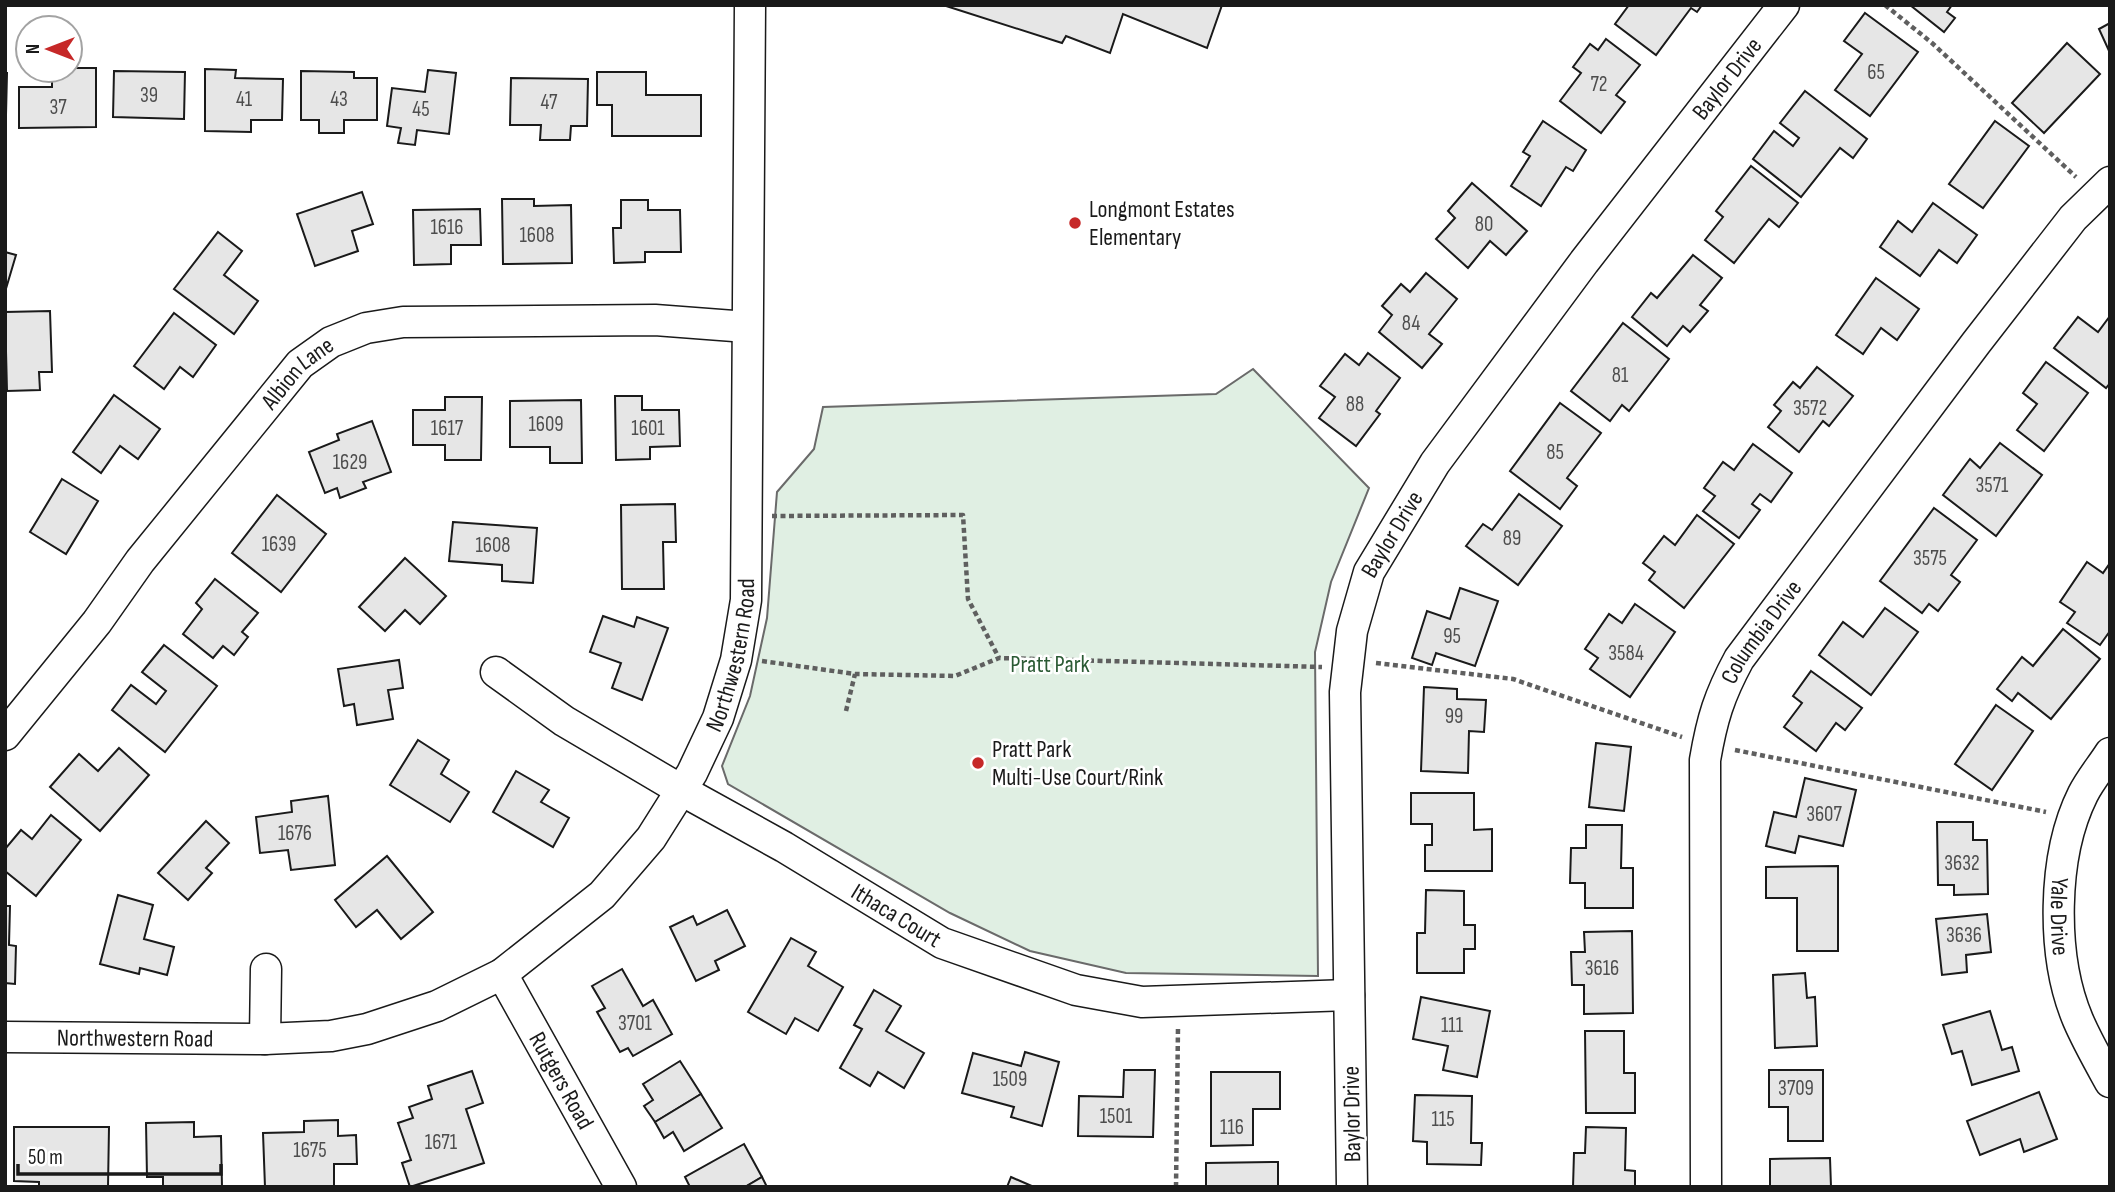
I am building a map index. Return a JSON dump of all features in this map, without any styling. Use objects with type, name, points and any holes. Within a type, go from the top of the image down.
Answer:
[{"type":"street","name":"Northwestern Road","points":[[5,1037],[265,1040],[331,1036],[367,1029],[437,1006],[502,974],[602,895],[651,838],[681,790],[718,718],[736,660],[746,600],[750,5]]},
{"type":"street","name":"Baylor Drive","points":[[1352,1187],[1345,692],[1352,631],[1369,572],[1435,463],[1584,262],[1784,5]]},
{"type":"street","name":"Columbia Drive","points":[[1706,1187],[1705,760],[1712,719],[1722,691],[1739,659],[1976,343],[2073,218],[2110,182]]},
{"type":"street","name":"Albion Lane","points":[[5,735],[97,622],[140,561],[260,411],[300,364],[331,342],[366,328],[403,322],[656,320],[747,327]]},
{"type":"street","name":"Ithaca Court","points":[[496,672],[565,721],[784,847],[943,943],[1076,990],[1142,1002],[1349,995]]},
{"type":"street","name":"Yale Drive","points":[[2110,753],[2083,794],[2066,839],[2058,902],[2062,961],[2077,1019],[2110,1082]]},
{"type":"street","points":[[265,1040],[266,969]]},
{"type":"street","name":"Rutgers Road","points":[[502,974],[621,1187]]},
{"type":"path","points":[[1885,5],[1932,43],[2072,172]]},
{"type":"path","points":[[771,516],[963,515],[968,599],[999,658]]},
{"type":"path","points":[[754,660],[855,674],[955,676],[999,658],[1321,667]]},
{"type":"path","points":[[1374,662],[1513,679],[1678,736]]},
{"type":"path","points":[[846,711],[855,674]]},
{"type":"path","points":[[1732,749],[2074,817]]},
{"type":"path","points":[[1176,1187],[1178,1001]]},
{"type":"green space","name":"Pratt Park","points":[[1253,369],[1369,488],[1331,582],[1315,652],[1318,976],[1126,973],[1030,951],[950,913],[728,784],[722,766],[750,696],[767,618],[777,492],[814,449],[823,407],[1216,394]]},
{"type":"building","points":[[943,5],[1222,5],[1207,48],[1123,14],[1110,53],[1066,36],[1062,43]]},
{"type":"building","points":[[1629,5],[1702,5],[1697,12],[1691,8],[1656,55],[1615,24]]},
{"type":"building","points":[[1910,5],[1952,5],[1947,12],[1955,18],[1944,32]]},
{"type":"building","points":[[1865,13],[1918,52],[1870,116],[1835,90],[1862,54],[1844,41]]},
{"type":"building","points":[[2110,23],[2110,53],[2099,29]]},
{"type":"building","points":[[1606,39],[1640,65],[1616,95],[1625,102],[1601,133],[1560,101],[1581,73],[1573,67],[1590,44],[1598,50]]},
{"type":"building","points":[[2067,43],[2100,74],[2044,133],[2012,103]]},
{"type":"building","points":[[84,68],[96,68],[96,127],[19,128],[19,87],[52,87],[52,84],[84,84]]},
{"type":"building","points":[[205,69],[236,70],[235,78],[283,79],[282,120],[251,120],[251,132],[205,131]]},
{"type":"building","points":[[428,70],[456,73],[449,134],[417,130],[415,145],[398,143],[401,128],[387,126],[392,88],[425,92]]},
{"type":"building","points":[[114,71],[185,72],[184,119],[113,117]]},
{"type":"building","points":[[301,71],[354,72],[354,78],[377,78],[377,120],[344,120],[344,133],[319,133],[319,120],[301,120]]},
{"type":"building","points":[[597,72],[646,72],[646,95],[701,95],[701,136],[612,136],[612,105],[597,105]]},
{"type":"building","points":[[7,73],[6,115],[5,115]]},
{"type":"building","points":[[511,78],[588,79],[587,126],[571,126],[570,140],[540,140],[541,125],[510,125]]},
{"type":"building","points":[[1805,91],[1867,139],[1853,158],[1840,148],[1801,197],[1753,159],[1774,131],[1793,146],[1799,138],[1780,123]]},
{"type":"building","points":[[1543,121],[1586,150],[1573,171],[1566,167],[1541,206],[1511,186],[1530,156],[1523,152]]},
{"type":"building","points":[[1995,121],[2029,146],[1983,208],[1949,184]]},
{"type":"building","points":[[1751,166],[1798,203],[1779,227],[1769,219],[1734,263],[1705,240],[1723,217],[1716,211]]},
{"type":"building","points":[[1472,183],[1527,231],[1506,255],[1490,241],[1468,268],[1436,239],[1455,218],[1448,211]]},
{"type":"building","points":[[362,192],[373,224],[352,231],[358,251],[315,266],[297,214]]},
{"type":"building","points":[[502,199],[534,199],[534,206],[571,205],[572,263],[503,264]]},
{"type":"building","points":[[621,200],[648,200],[648,210],[680,210],[681,252],[645,252],[645,262],[614,263],[613,228],[621,228]]},
{"type":"building","points":[[1933,203],[1977,235],[1957,263],[1939,250],[1920,276],[1880,247],[1898,221],[1912,232]]},
{"type":"building","points":[[480,209],[481,245],[451,245],[451,264],[414,265],[413,210]]},
{"type":"building","points":[[218,232],[242,251],[224,275],[258,301],[234,334],[174,289]]},
{"type":"building","points":[[5,252],[16,255],[5,292]]},
{"type":"building","points":[[1693,255],[1722,278],[1700,305],[1708,311],[1690,332],[1683,326],[1667,346],[1632,317],[1651,293],[1657,298]]},
{"type":"building","points":[[1426,273],[1457,299],[1429,334],[1442,344],[1422,368],[1379,332],[1392,315],[1382,306],[1401,284],[1410,292]]},
{"type":"building","points":[[1876,278],[1919,309],[1897,340],[1881,328],[1863,354],[1836,335]]},
{"type":"building","points":[[50,311],[52,372],[39,372],[40,390],[7,391],[5,312]]},
{"type":"building","points":[[174,313],[216,345],[193,377],[180,367],[164,389],[134,366]]},
{"type":"building","points":[[2110,316],[2110,383],[2106,388],[2054,348],[2078,317],[2098,332]]},
{"type":"building","points":[[1623,323],[1669,359],[1629,411],[1622,405],[1610,421],[1571,391]]},
{"type":"building","points":[[1368,353],[1400,378],[1376,411],[1380,414],[1356,446],[1319,418],[1335,397],[1320,386],[1345,354],[1359,365]]},
{"type":"building","points":[[2046,362],[2088,393],[2044,451],[2017,430],[2037,404],[2023,393]]},
{"type":"building","points":[[1817,367],[1853,396],[1829,426],[1823,421],[1799,452],[1768,427],[1781,411],[1774,405],[1793,382],[1800,388]]},
{"type":"building","points":[[114,395],[160,429],[138,459],[120,446],[101,473],[73,452]]},
{"type":"building","points":[[615,396],[642,396],[642,410],[679,410],[680,446],[650,447],[650,459],[616,460]]},
{"type":"building","points":[[445,397],[482,397],[481,460],[445,460],[445,445],[413,445],[413,410],[445,410]]},
{"type":"building","points":[[581,400],[582,463],[550,463],[550,447],[510,447],[510,401]]},
{"type":"building","points":[[1560,403],[1601,433],[1567,478],[1577,486],[1560,509],[1510,471]]},
{"type":"building","points":[[372,421],[391,472],[363,482],[366,488],[340,498],[337,488],[325,493],[309,452],[339,440],[337,434]]},
{"type":"building","points":[[2000,443],[2042,475],[1996,536],[1943,495],[1970,459],[1980,468]]},
{"type":"building","points":[[1753,444],[1792,473],[1771,502],[1760,494],[1752,504],[1760,510],[1739,538],[1703,511],[1715,496],[1704,488],[1723,462],[1734,470]]},
{"type":"building","points":[[62,479],[98,501],[66,554],[30,532]]},
{"type":"building","points":[[1519,494],[1562,526],[1518,585],[1466,546],[1483,524],[1492,530]]},
{"type":"building","points":[[277,495],[326,534],[281,592],[232,553]]},
{"type":"building","points":[[675,504],[676,542],[663,542],[664,589],[622,589],[621,505]]},
{"type":"building","points":[[1934,508],[1977,540],[1951,575],[1960,582],[1938,611],[1929,604],[1922,613],[1880,581]]},
{"type":"building","points":[[1697,515],[1734,544],[1684,608],[1649,580],[1655,572],[1643,563],[1664,536],[1675,545]]},
{"type":"building","points":[[453,522],[537,528],[533,583],[502,581],[502,565],[449,561]]},
{"type":"building","points":[[405,558],[446,596],[420,624],[405,610],[385,631],[359,607]]},
{"type":"building","points":[[2087,562],[2103,573],[2110,563],[2110,631],[2100,645],[2067,623],[2075,612],[2060,602]]},
{"type":"building","points":[[215,579],[258,613],[242,632],[248,637],[234,655],[223,646],[213,658],[183,634],[202,609],[196,603]]},
{"type":"building","points":[[1460,588],[1498,601],[1475,666],[1436,653],[1432,665],[1412,658],[1427,611],[1450,619]]},
{"type":"building","points":[[1635,604],[1675,632],[1630,697],[1590,669],[1598,658],[1585,649],[1609,614],[1622,623]]},
{"type":"building","points":[[1885,608],[1918,632],[1871,695],[1819,655],[1843,622],[1863,637]]},
{"type":"building","points":[[603,616],[634,627],[637,617],[668,628],[642,700],[612,688],[621,663],[590,652]]},
{"type":"building","points":[[2063,629],[2100,659],[2051,719],[2018,693],[2012,701],[1997,689],[2022,657],[2033,666]]},
{"type":"building","points":[[164,645],[217,686],[165,752],[112,710],[131,685],[156,704],[166,691],[142,672]]},
{"type":"building","points":[[399,660],[403,688],[388,690],[393,719],[357,725],[354,704],[344,706],[338,669]]},
{"type":"building","points":[[1811,671],[1862,708],[1845,730],[1836,723],[1816,751],[1784,727],[1802,703],[1793,696]]},
{"type":"building","points":[[1424,687],[1457,689],[1457,699],[1486,700],[1484,732],[1469,731],[1468,773],[1421,771]]},
{"type":"building","points":[[1996,705],[2033,731],[1992,790],[1955,764]]},
{"type":"building","points":[[418,740],[449,760],[441,774],[469,792],[450,822],[390,785]]},
{"type":"building","points":[[1596,743],[1631,747],[1624,811],[1589,807]]},
{"type":"building","points":[[119,748],[149,775],[100,831],[50,787],[79,754],[98,771]]},
{"type":"building","points":[[516,771],[549,790],[541,802],[569,818],[553,847],[493,812]]},
{"type":"building","points":[[1805,778],[1856,790],[1843,846],[1799,836],[1795,853],[1766,846],[1774,812],[1796,817]]},
{"type":"building","points":[[1411,793],[1474,793],[1474,830],[1492,829],[1492,871],[1425,871],[1425,845],[1432,845],[1432,824],[1411,824]]},
{"type":"building","points":[[328,796],[335,865],[291,870],[288,850],[260,853],[256,817],[292,812],[291,801]]},
{"type":"building","points":[[51,815],[81,840],[36,896],[5,871],[5,849],[21,830],[32,839]]},
{"type":"building","points":[[206,821],[229,843],[206,868],[212,873],[188,900],[158,873]]},
{"type":"building","points":[[1937,822],[1973,822],[1973,840],[1987,840],[1988,894],[1954,895],[1954,885],[1938,885]]},
{"type":"building","points":[[1586,825],[1622,825],[1621,868],[1633,868],[1633,908],[1585,908],[1585,883],[1570,883],[1571,848],[1586,848]]},
{"type":"building","points":[[387,856],[433,912],[401,939],[377,910],[356,927],[335,900]]},
{"type":"building","points":[[1838,866],[1838,951],[1797,951],[1797,898],[1766,898],[1766,867]]},
{"type":"building","points":[[1426,890],[1464,891],[1464,925],[1475,925],[1475,949],[1464,949],[1464,973],[1417,973],[1417,933],[1425,933]]},
{"type":"building","points":[[118,895],[153,905],[144,939],[174,947],[167,975],[140,968],[139,974],[100,964]]},
{"type":"building","points":[[5,906],[10,906],[9,945],[16,946],[15,984],[5,983]]},
{"type":"building","points":[[727,910],[745,946],[715,961],[719,970],[696,981],[670,927],[693,916],[697,925]]},
{"type":"building","points":[[1987,914],[1991,952],[1966,955],[1967,972],[1942,975],[1936,919]]},
{"type":"building","points":[[1632,931],[1633,1013],[1584,1014],[1584,985],[1572,985],[1571,952],[1585,952],[1584,932]]},
{"type":"building","points":[[791,938],[816,952],[808,966],[843,987],[818,1031],[795,1018],[786,1034],[748,1012]]},
{"type":"building","points":[[622,969],[643,1006],[653,1000],[672,1034],[633,1056],[628,1048],[620,1052],[597,1012],[605,1008],[592,986]]},
{"type":"building","points":[[1805,973],[1807,998],[1815,997],[1817,1046],[1775,1048],[1773,975]]},
{"type":"building","points":[[874,990],[901,1006],[886,1031],[924,1053],[904,1088],[878,1072],[870,1086],[840,1068],[862,1029],[854,1025]]},
{"type":"building","points":[[1421,997],[1490,1011],[1477,1077],[1443,1070],[1448,1046],[1413,1039]]},
{"type":"building","points":[[1990,1011],[2002,1050],[2012,1047],[2019,1071],[1972,1085],[1962,1051],[1952,1054],[1943,1025]]},
{"type":"building","points":[[1585,1031],[1624,1031],[1624,1073],[1635,1073],[1635,1113],[1586,1113]]},
{"type":"building","points":[[1025,1052],[1059,1062],[1042,1126],[1011,1117],[1014,1107],[962,1093],[973,1053],[1021,1066]]},
{"type":"building","points":[[680,1061],[701,1094],[655,1122],[644,1106],[653,1100],[643,1084]]},
{"type":"building","points":[[1124,1070],[1155,1070],[1153,1137],[1078,1136],[1079,1096],[1123,1097]]},
{"type":"building","points":[[1769,1070],[1823,1070],[1823,1141],[1788,1141],[1788,1107],[1769,1107]]},
{"type":"building","points":[[472,1071],[483,1103],[466,1109],[484,1163],[410,1187],[402,1163],[411,1160],[398,1123],[413,1118],[409,1107],[432,1099],[428,1086]]},
{"type":"building","points":[[1211,1072],[1280,1072],[1280,1109],[1253,1109],[1253,1145],[1211,1146]]},
{"type":"building","points":[[2039,1092],[2057,1139],[2024,1152],[2020,1139],[1980,1155],[1967,1121]]},
{"type":"building","points":[[701,1094],[722,1128],[684,1151],[673,1132],[664,1138],[655,1122]]},
{"type":"building","points":[[1415,1095],[1472,1096],[1471,1143],[1482,1143],[1481,1165],[1427,1164],[1427,1142],[1413,1141]]},
{"type":"building","points":[[338,1120],[338,1136],[356,1135],[357,1164],[334,1164],[334,1187],[265,1187],[263,1133],[304,1132],[304,1121]]},
{"type":"building","points":[[194,1122],[194,1137],[221,1136],[222,1187],[163,1187],[163,1177],[147,1177],[146,1123]]},
{"type":"building","points":[[14,1127],[109,1127],[108,1187],[39,1187],[39,1182],[14,1181]]},
{"type":"building","points":[[1586,1127],[1626,1128],[1625,1170],[1635,1171],[1635,1187],[1573,1187],[1574,1153],[1585,1153]]},
{"type":"building","points":[[744,1144],[762,1177],[745,1187],[690,1187],[685,1177]]},
{"type":"building","points":[[1830,1158],[1831,1187],[1770,1187],[1770,1159]]},
{"type":"building","points":[[1278,1162],[1278,1187],[1206,1187],[1206,1163]]},
{"type":"building","points":[[762,1177],[767,1187],[745,1187]]},
{"type":"building","points":[[1011,1177],[1034,1187],[1007,1187]]},
{"type":"place","name":"Longmont Estates Elementary","points":[[1075,223]]},
{"type":"place","name":"Pratt Park Multi-Use Court/Rink","points":[[978,763]]}]
